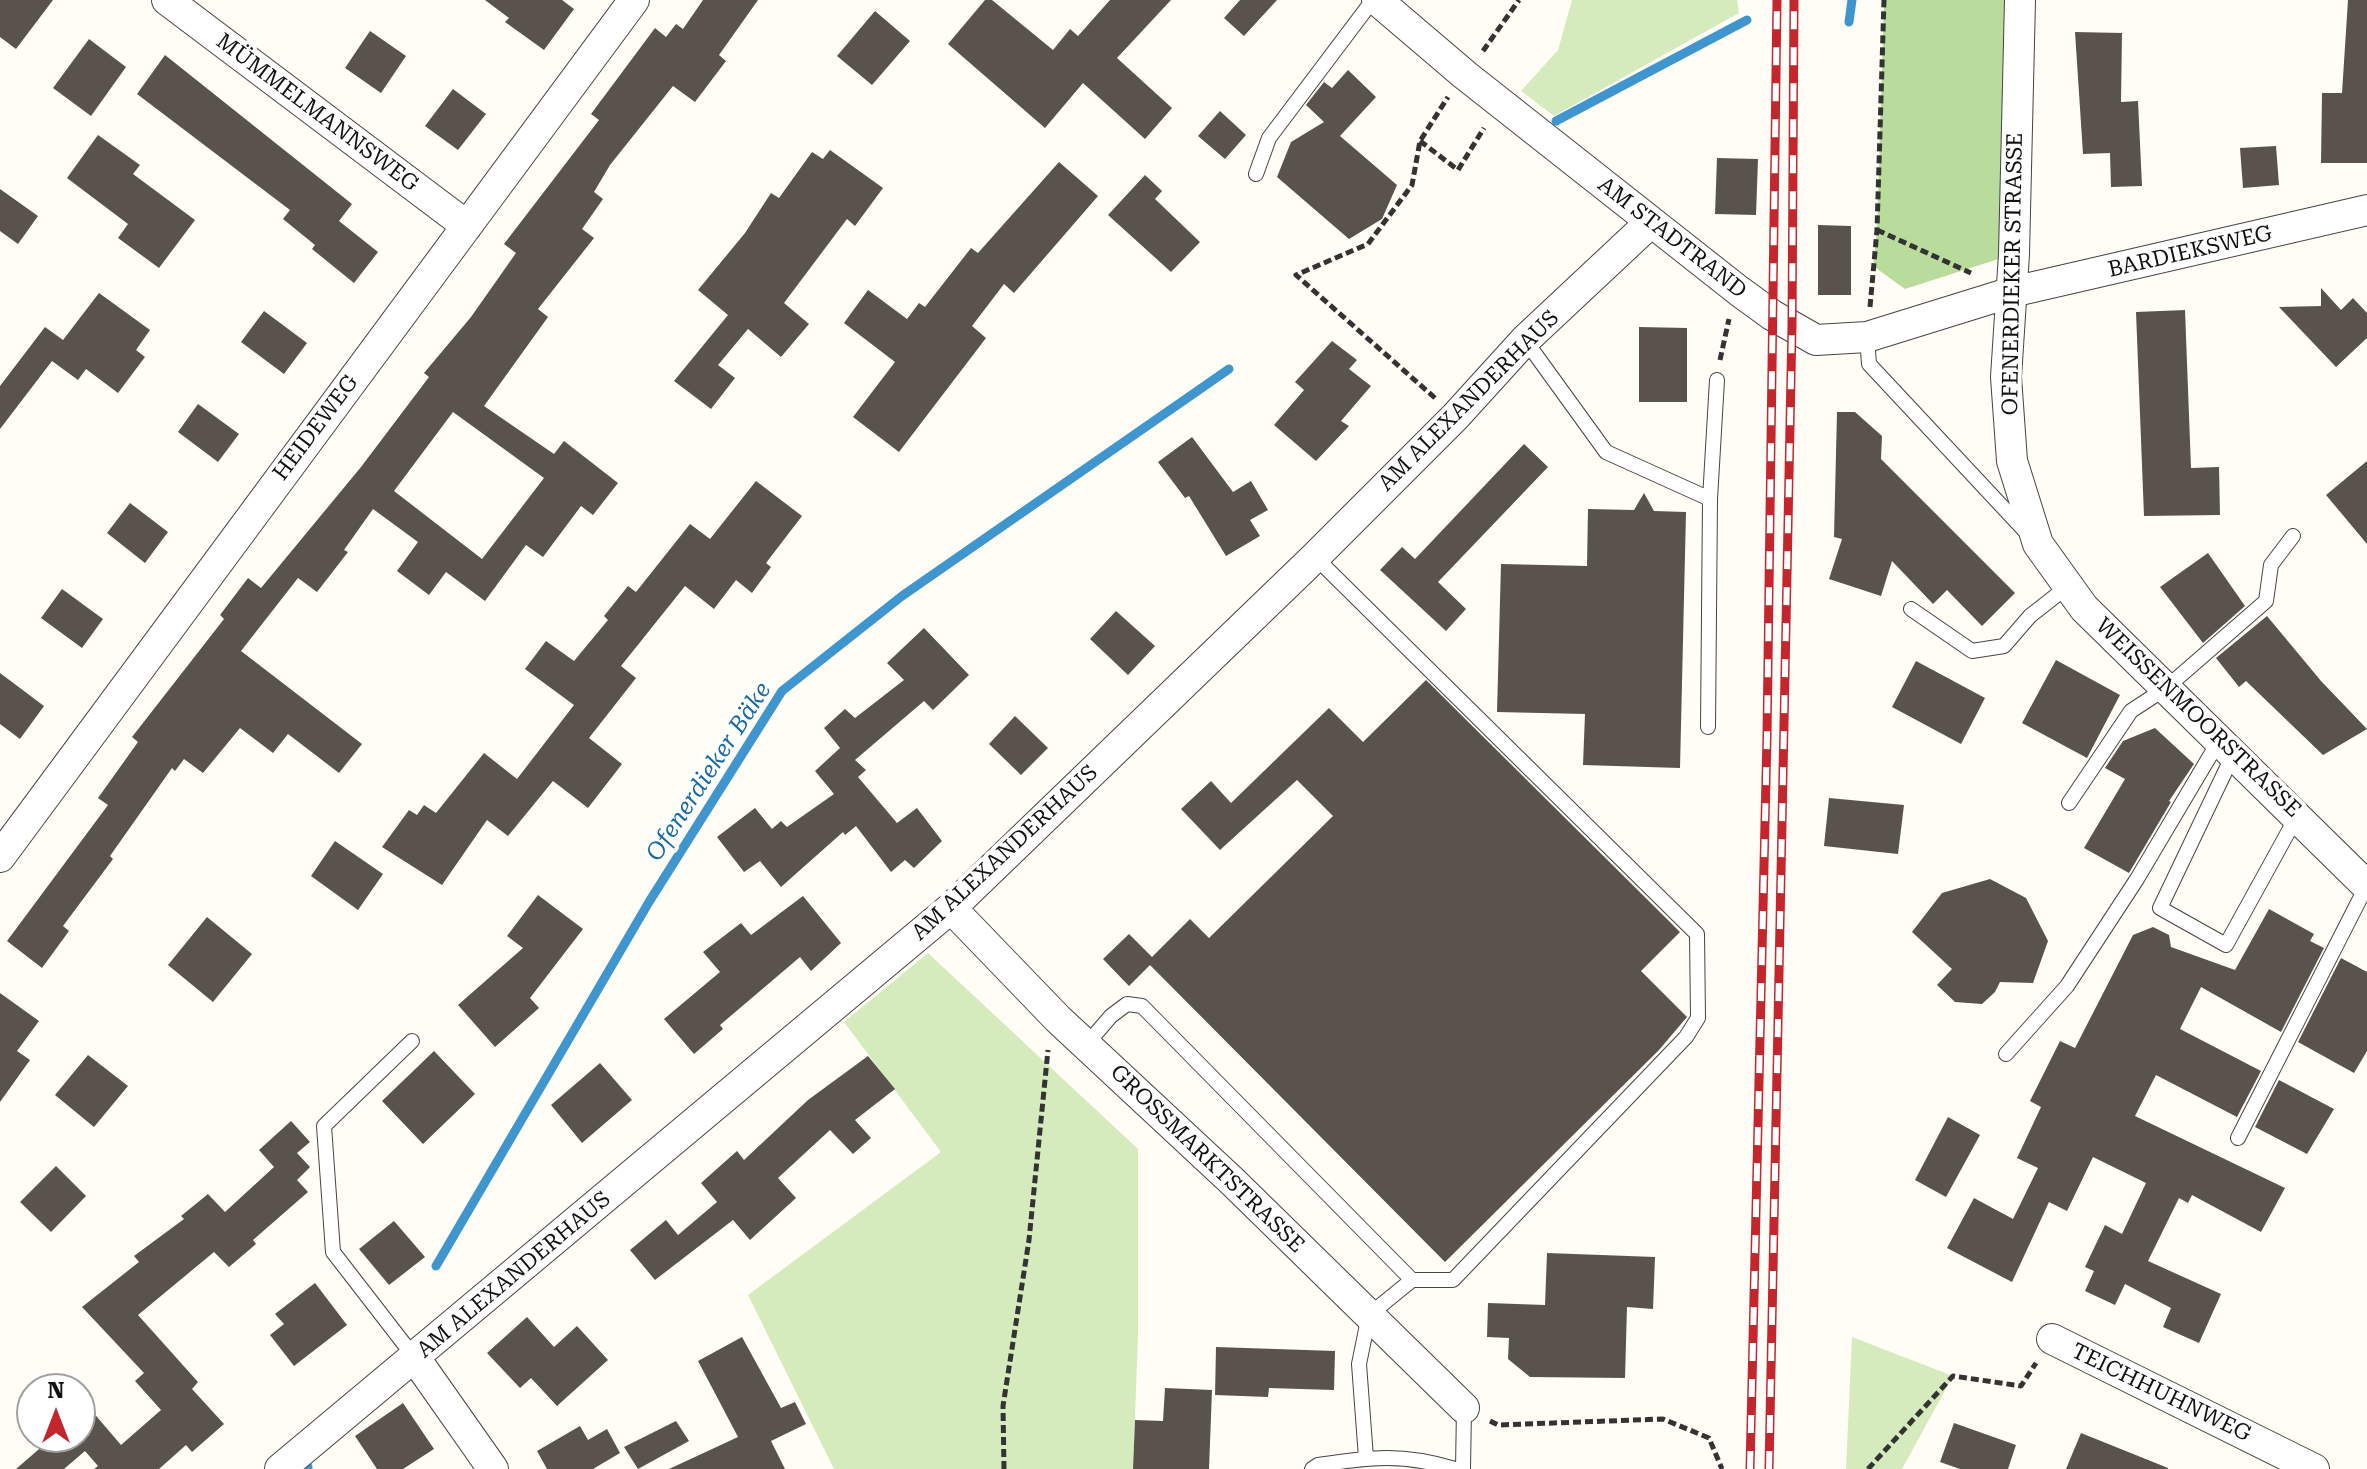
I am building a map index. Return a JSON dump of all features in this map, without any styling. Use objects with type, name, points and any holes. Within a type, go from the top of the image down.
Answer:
[{"type":"street","name":"MÜMMELMANNSWEG","points":[[167,0],[467,226]]},
{"type":"street","name":"HEIDEWEG","points":[[0,857],[634,0]]},
{"type":"street","name":"AM STADTRAND","points":[[1375,0],[1651,222],[1772,315],[1816,340],[1868,350],[2012,292]]},
{"type":"street","name":"OFENERDIEKER STRASSE","points":[[2020,0],[2012,292],[2006,377],[2012,461],[2038,544]]},
{"type":"street","name":"BARDIEKSWEG","points":[[2012,292],[2367,210]]},
{"type":"street","name":"AM ALEXANDERHAUS","points":[[280,1469],[951,908],[1315,557],[1455,417],[1525,340],[1651,222]]},
{"type":"street","name":"WEISSENMOORSTRASSE","points":[[2038,544],[2067,587],[2367,886]]},
{"type":"street","name":"GROSSMARKTSTRASSE","points":[[951,908],[1058,1019],[1464,1408]]},
{"type":"street","name":"TEICHHUHNWEG","points":[[2052,1339],[2314,1469]]},
{"type":"street","points":[[415,1358],[493,1469]]},
{"type":"lane","points":[[1256,174],[1269,138],[1375,0]]},
{"type":"lane","points":[[1525,340],[1606,452],[1710,499]]},
{"type":"lane","points":[[1868,350],[2038,544]]},
{"type":"lane","points":[[1708,727],[1710,499],[1717,380]]},
{"type":"lane","points":[[2069,803],[2131,711],[2166,688],[2266,601],[2271,565],[2293,536]]},
{"type":"lane","points":[[1315,557],[1697,934],[1698,1018],[1686,1037],[1453,1280],[1412,1280],[1369,1315],[1359,1364],[1366,1458]]},
{"type":"lane","points":[[1911,609],[1972,651],[2004,646],[2030,616],[2067,587]]},
{"type":"lane","points":[[2228,746],[2160,908],[2226,945],[2298,815]]},
{"type":"lane","points":[[2006,1054],[2067,986],[2228,746]]},
{"type":"lane","name":"WEISSENMOORSTRASSE","points":[[2238,1138],[2367,886]]},
{"type":"lane","points":[[1086,1045],[1111,1016],[1127,1004],[1142,1006],[1412,1280]]},
{"type":"lane","points":[[412,1041],[324,1126],[333,1252],[415,1358]]},
{"type":"lane","points":[[1463,1469],[1464,1408]]},
{"type":"lane","points":[[1312,1469],[1318,1465],[1366,1458],[1417,1457],[1455,1469]]},
{"type":"path","points":[[1465,75],[1519,0]]},
{"type":"path","points":[[1868,350],[1877,230],[1884,0]]},
{"type":"path","points":[[1442,105],[1420,141],[1412,185],[1368,244],[1296,275],[1455,417]]},
{"type":"path","points":[[1420,141],[1458,170],[1484,128]]},
{"type":"path","points":[[1877,230],[2012,292]]},
{"type":"path","points":[[1717,380],[1723,338],[1731,312]]},
{"type":"path","points":[[1004,1469],[1003,1406],[1029,1240],[1048,1050],[1058,1019]]},
{"type":"path","points":[[1868,1469],[1953,1376],[2021,1386],[2052,1339]]},
{"type":"path","points":[[1464,1408],[1498,1425],[1663,1419],[1709,1438],[1722,1469]]},
{"type":"green space","points":[[1572,0],[1737,0],[1739,13],[1554,116],[1521,91],[1558,50]]},
{"type":"green space","points":[[1884,0],[2020,0],[2014,254],[1905,289],[1873,266],[1877,230]]},
{"type":"green space","points":[[928,953],[1138,1149],[1138,1336],[1133,1469],[834,1469],[748,1295],[941,1152],[844,1022]]},
{"type":"green space","points":[[1852,1337],[1953,1376],[1902,1469],[1846,1469]]},
{"type":"building","points":[[0,0],[53,0],[16,49],[0,37]]},
{"type":"building","points":[[485,0],[562,0],[574,9],[544,50],[505,22],[509,18]]},
{"type":"building","points":[[703,0],[758,0],[719,55],[726,61],[695,102],[673,86],[610,165],[594,192],[603,199],[582,229],[594,238],[538,309],[548,317],[484,406],[554,454],[564,441],[618,483],[593,515],[581,506],[543,557],[526,545],[485,601],[446,572],[429,595],[397,571],[418,542],[373,509],[344,550],[348,552],[317,592],[298,578],[241,651],[362,744],[339,773],[288,734],[273,753],[240,728],[203,773],[184,759],[175,771],[172,768],[110,856],[113,859],[63,926],[69,931],[42,968],[7,941],[108,805],[98,798],[138,742],[132,737],[224,619],[220,615],[248,578],[261,588],[361,467],[429,377],[424,373],[471,317],[516,253],[504,244],[599,120],[591,114],[655,28],[666,37],[676,24],[683,29]],"holes":[[[453,412],[544,478],[482,559],[394,491]]]},
{"type":"building","points":[[985,0],[992,0],[1053,50],[1070,29],[1078,36],[1110,0],[1171,0],[1117,58],[1172,108],[1145,139],[1083,83],[1045,128],[948,44]]},
{"type":"building","points":[[1240,0],[1277,0],[1244,36],[1224,18]]},
{"type":"building","points":[[2348,0],[2367,0],[2367,163],[2321,163],[2322,93],[2342,93]]},
{"type":"building","points":[[875,11],[910,41],[872,85],[837,56]]},
{"type":"building","points":[[370,31],[406,56],[381,93],[345,68]]},
{"type":"building","points":[[2075,32],[2122,33],[2121,102],[2138,101],[2142,186],[2111,187],[2110,153],[2083,154]]},
{"type":"building","points":[[89,39],[126,67],[91,116],[53,88]]},
{"type":"building","points":[[165,55],[352,204],[339,221],[378,252],[354,283],[312,249],[315,245],[283,219],[290,210],[137,94]]},
{"type":"building","points":[[1348,70],[1376,97],[1340,136],[1397,185],[1382,219],[1349,239],[1277,177],[1291,142],[1324,122],[1306,105],[1324,82],[1332,88]]},
{"type":"building","points":[[453,89],[486,114],[458,150],[425,126]]},
{"type":"building","points":[[1220,111],[1246,135],[1225,159],[1198,136]]},
{"type":"building","points":[[98,135],[140,165],[133,174],[195,220],[159,268],[118,238],[128,224],[67,178]]},
{"type":"building","points":[[2276,146],[2279,185],[2243,188],[2240,148]]},
{"type":"building","points":[[830,150],[883,188],[855,226],[847,219],[784,303],[809,324],[781,357],[748,329],[718,365],[735,378],[711,409],[674,381],[728,315],[698,290],[745,233],[771,193],[779,198],[812,152],[823,159]]},
{"type":"building","points":[[1717,158],[1758,159],[1756,215],[1715,214]]},
{"type":"building","points":[[1059,162],[1098,196],[1014,293],[1004,284],[972,326],[986,338],[899,452],[853,417],[895,362],[844,323],[868,290],[907,319],[919,303],[925,307],[971,248],[978,253]]},
{"type":"building","points":[[1145,175],[1162,191],[1155,199],[1200,242],[1171,272],[1108,215]]},
{"type":"building","points":[[0,189],[38,216],[18,244],[0,231]]},
{"type":"building","points":[[1818,225],[1851,226],[1851,295],[1818,295]]},
{"type":"building","points":[[2321,288],[2341,310],[2353,298],[2367,313],[2367,338],[2336,367],[2279,307],[2321,306]]},
{"type":"building","points":[[99,293],[150,330],[136,350],[145,357],[118,393],[86,369],[78,380],[52,361],[0,429],[0,386],[45,327],[63,340]]},
{"type":"building","points":[[2185,310],[2191,468],[2219,467],[2220,515],[2144,516],[2136,312]]},
{"type":"building","points":[[264,311],[307,343],[284,374],[241,342]]},
{"type":"building","points":[[1639,327],[1687,328],[1687,402],[1639,402]]},
{"type":"building","points":[[1332,341],[1357,360],[1349,369],[1371,386],[1341,421],[1349,426],[1316,461],[1274,425],[1304,390],[1295,382]]},
{"type":"building","points":[[198,404],[239,434],[218,462],[178,432]]},
{"type":"building","points":[[1837,412],[1855,412],[1882,436],[1881,459],[2015,593],[1982,626],[1947,590],[1933,604],[1892,561],[1881,596],[1829,579],[1842,539],[1834,537]]},
{"type":"building","points":[[1192,437],[1233,492],[1251,481],[1268,510],[1250,520],[1260,536],[1226,556],[1189,496],[1185,498],[1158,462]]},
{"type":"building","points":[[1524,444],[1548,467],[1438,582],[1466,609],[1446,631],[1380,570],[1402,547],[1415,559]]},
{"type":"building","points":[[2367,461],[2367,544],[2326,495]]},
{"type":"building","points":[[756,481],[802,516],[766,563],[771,567],[752,593],[736,580],[714,609],[685,586],[621,666],[636,678],[589,738],[622,764],[588,808],[553,781],[508,836],[487,820],[442,885],[382,847],[409,810],[417,815],[424,805],[436,813],[484,753],[517,779],[574,705],[525,669],[546,641],[574,661],[608,620],[604,616],[628,586],[636,592],[690,524],[710,539]]},
{"type":"building","points":[[1644,493],[1654,511],[1686,512],[1680,768],[1583,765],[1585,714],[1497,712],[1501,564],[1587,566],[1588,509],[1634,510]]},
{"type":"building","points":[[130,503],[168,532],[145,563],[107,533]]},
{"type":"building","points":[[2208,553],[2245,606],[2203,643],[2160,587]]},
{"type":"building","points":[[62,589],[103,619],[82,648],[41,618]]},
{"type":"building","points":[[1116,611],[1155,646],[1128,675],[1090,639]]},
{"type":"building","points":[[2267,616],[2321,681],[2367,729],[2323,755],[2246,681],[2239,687],[2216,658]]},
{"type":"building","points":[[924,628],[969,675],[933,710],[924,701],[855,760],[866,770],[858,777],[897,823],[917,808],[942,841],[914,868],[905,860],[891,872],[856,826],[845,835],[843,832],[781,887],[760,861],[744,872],[717,837],[755,808],[772,829],[781,821],[787,827],[834,794],[815,771],[840,748],[824,728],[845,709],[855,718],[904,680],[887,663]]},
{"type":"building","points":[[2056,660],[2120,695],[2087,758],[2022,723]]},
{"type":"building","points":[[1916,661],[1985,698],[1961,744],[1892,707]]},
{"type":"building","points":[[0,673],[44,706],[20,739],[0,724]]},
{"type":"building","points":[[1426,680],[1680,932],[1641,971],[1687,1017],[1659,1050],[1445,1262],[1150,965],[1129,986],[1103,959],[1129,934],[1152,957],[1190,919],[1209,938],[1333,816],[1297,780],[1220,850],[1181,809],[1211,781],[1231,803],[1329,708],[1363,742]]},
{"type":"building","points":[[1015,716],[1048,748],[1021,775],[989,744]]},
{"type":"building","points":[[2155,728],[2194,764],[2169,801],[2129,873],[2084,848],[2125,779],[2105,768],[2123,741]]},
{"type":"building","points":[[1829,798],[1904,805],[1898,854],[1824,846]]},
{"type":"building","points":[[335,841],[383,874],[358,910],[311,876]]},
{"type":"building","points":[[1990,879],[2026,898],[2048,941],[2033,983],[2000,982],[1995,992],[1982,1004],[1955,1002],[1937,985],[1952,969],[1912,932],[1942,893]]},
{"type":"building","points":[[538,895],[583,929],[530,998],[539,1008],[495,1047],[458,1005],[523,948],[507,936]]},
{"type":"building","points":[[803,896],[841,943],[811,971],[800,957],[720,1025],[723,1029],[694,1054],[664,1019],[720,972],[703,952],[741,923],[751,935]]},
{"type":"building","points":[[2269,909],[2314,934],[2310,941],[2324,948],[2281,1032],[2201,987],[2180,1029],[2261,1071],[2237,1117],[2156,1075],[2135,1116],[2285,1188],[2261,1232],[2192,1195],[2188,1203],[2179,1198],[2148,1261],[2221,1294],[2199,1343],[2163,1327],[2171,1308],[2125,1284],[2115,1305],[2085,1291],[2094,1271],[2085,1267],[2105,1225],[2122,1234],[2146,1183],[2093,1157],[2067,1211],[2049,1202],[2012,1282],[1947,1248],[1974,1198],[2013,1219],[2038,1168],[2017,1158],[2041,1107],[2030,1101],[2060,1041],[2075,1048],[2133,935],[2153,927],[2169,935],[2171,947],[2235,970]]},
{"type":"building","points":[[207,917],[252,954],[213,1002],[168,965]]},
{"type":"building","points":[[2341,958],[2367,972],[2367,1051],[2354,1073],[2298,1042]]},
{"type":"building","points":[[0,993],[39,1021],[17,1051],[30,1060],[0,1102]]},
{"type":"building","points":[[434,1051],[475,1094],[423,1144],[382,1101]]},
{"type":"building","points":[[88,1055],[128,1086],[94,1127],[55,1095]]},
{"type":"building","points":[[868,1056],[895,1089],[855,1120],[871,1138],[853,1154],[830,1130],[778,1178],[796,1198],[750,1240],[733,1220],[655,1280],[630,1250],[666,1220],[678,1235],[717,1202],[701,1183],[737,1151],[744,1160],[808,1100]]},
{"type":"building","points":[[600,1063],[632,1100],[582,1143],[551,1105]]},
{"type":"building","points":[[2279,1080],[2334,1109],[2307,1154],[2255,1127]]},
{"type":"building","points":[[1948,1117],[1980,1135],[1946,1197],[1915,1180]]},
{"type":"building","points":[[291,1121],[310,1142],[297,1153],[310,1167],[297,1180],[308,1192],[253,1240],[256,1244],[229,1267],[214,1252],[138,1315],[198,1382],[192,1389],[224,1424],[192,1452],[186,1445],[159,1469],[94,1469],[98,1466],[87,1453],[96,1453],[96,1416],[121,1445],[161,1410],[135,1381],[144,1373],[82,1307],[139,1262],[134,1256],[184,1219],[181,1216],[208,1194],[225,1212],[274,1167],[259,1150]]},
{"type":"building","points":[[56,1166],[86,1196],[51,1232],[20,1202]]},
{"type":"building","points":[[394,1221],[425,1257],[389,1285],[359,1249]]},
{"type":"building","points":[[1547,1253],[1655,1257],[1653,1309],[1627,1307],[1625,1378],[1530,1377],[1508,1359],[1509,1338],[1487,1337],[1488,1303],[1545,1305]]},
{"type":"building","points":[[315,1283],[347,1325],[294,1366],[270,1335],[284,1324],[275,1314]]},
{"type":"building","points":[[527,1317],[554,1347],[577,1326],[608,1360],[557,1406],[531,1378],[520,1388],[487,1353]]},
{"type":"building","points":[[742,1337],[781,1408],[795,1402],[806,1424],[771,1441],[785,1469],[669,1469],[738,1437],[698,1361]]},
{"type":"building","points":[[1216,1347],[1335,1351],[1334,1390],[1269,1388],[1268,1397],[1215,1395]]},
{"type":"building","points":[[1165,1388],[1212,1390],[1209,1469],[1133,1469],[1135,1420],[1163,1421]]},
{"type":"building","points":[[403,1403],[434,1449],[403,1469],[377,1469],[355,1436]]},
{"type":"building","points":[[676,1421],[689,1441],[638,1469],[624,1447]]},
{"type":"building","points":[[1954,1423],[2016,1445],[2008,1469],[1960,1469],[1940,1462]]},
{"type":"building","points":[[580,1426],[588,1440],[607,1429],[620,1453],[593,1469],[547,1469],[537,1451]]},
{"type":"building","points":[[2081,1433],[2168,1468],[2168,1469],[2066,1469]]},
{"type":"building","points":[[34,1453],[83,1453],[64,1469],[16,1469]]},
{"type":"waterway","name":"Ofenerdieker Bäke","points":[[1849,22],[1852,0]]},
{"type":"waterway","name":"Ofenerdieker Bäke","points":[[1556,121],[1747,20]]},
{"type":"waterway","name":"Ofenerdieker Bäke","points":[[436,1266],[649,902],[782,691],[902,596],[1229,369]]},
{"type":"railway","points":[[1750,1469],[1767,736],[1777,0]]},
{"type":"railway","points":[[1769,1469],[1792,326],[1794,0]]}]
